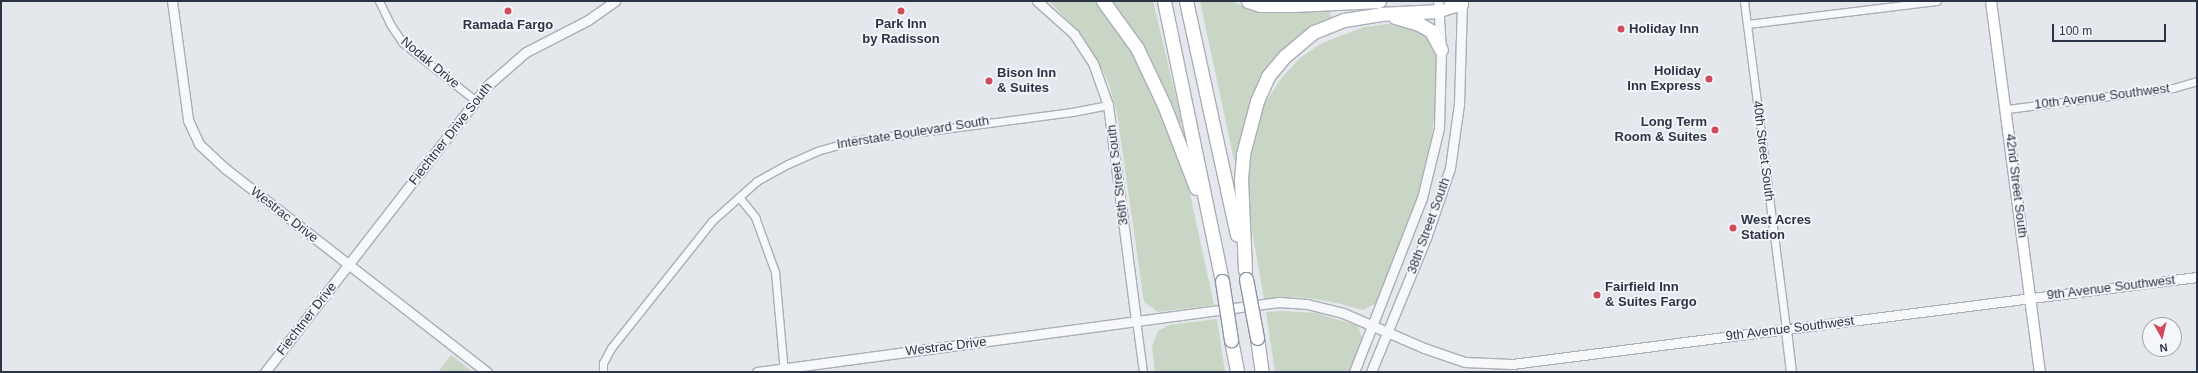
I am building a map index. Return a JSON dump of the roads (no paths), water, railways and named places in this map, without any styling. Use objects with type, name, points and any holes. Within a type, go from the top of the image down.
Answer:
[{"type":"highway","points":[[1103,1],[1137,48],[1167,111],[1188,164],[1200,204],[1212,226]]},
{"type":"highway","points":[[1164,1],[1212,226],[1237,372]]},
{"type":"highway","points":[[1186,1],[1246,274],[1262,372]]},
{"type":"highway","points":[[1248,1],[1260,5],[1379,1]]},
{"type":"highway","points":[[1246,274],[1241,179],[1243,154],[1257,101],[1268,76],[1285,56],[1314,32],[1344,20],[1439,6]]},
{"type":"highway","points":[[1380,14],[1419,24],[1431,31],[1441,50]]},
{"type":"main road","name":"42nd Street South","points":[[1991,1],[2007,109],[2040,372]]},
{"type":"main road","points":[[1439,6],[1462,3]]},
{"type":"street","name":"Westrac Drive","points":[[172,1],[188,120],[199,144],[218,163],[487,372]]},
{"type":"street","name":"Nodak Drive","points":[[379,1],[390,24],[403,43],[475,100]]},
{"type":"street","name":"Fiechtner Drive South","points":[[348,265],[475,100],[508,65],[526,52],[588,20],[615,1]]},
{"type":"street","name":"36th Street South","points":[[1037,1],[1074,34],[1093,63],[1108,105],[1143,372]]},
{"type":"street","points":[[1448,1],[1462,3]]},
{"type":"street","name":"40th Street South","points":[[1744,1],[1791,372]]},
{"type":"street","points":[[1747,24],[1937,1]]},
{"type":"street","name":"38th Street South","points":[[1371,372],[1442,196],[1450,168],[1459,104],[1462,3]]},
{"type":"street","name":"38th Street South","points":[[1354,372],[1422,198],[1439,128],[1441,50],[1439,6]]},
{"type":"street","name":"10th Avenue Southwest","points":[[2007,109],[2173,88],[2197,81]]},
{"type":"street","name":"Interstate Boulevard South","points":[[603,372],[603,363],[611,348],[656,288],[712,221],[757,181],[801,157],[852,141],[1072,112],[1108,105]]},
{"type":"street","points":[[739,197],[755,217],[775,272],[784,370]]},
{"type":"street","name":"Fiechtner Drive","points":[[265,372],[348,265]]},
{"type":"street","name":"9th Avenue Southwest","points":[[1372,325],[1449,358],[1497,365],[1786,330],[2197,277]]},
{"type":"street","name":"Westrac Drive","points":[[757,372],[784,370],[1136,320],[1279,302],[1307,304],[1336,311],[1372,325]]},
{"type":"place","name":"Ramada Fargo","points":[[508,11]]},
{"type":"place","name":"Park Inn by Radisson","points":[[901,11]]},
{"type":"place","name":"Holiday Inn","points":[[1621,29]]},
{"type":"place","name":"Holiday Inn Express","points":[[1709,79]]},
{"type":"place","name":"Bison Inn & Suites","points":[[989,81]]},
{"type":"place","name":"Long Term Room & Suites","points":[[1715,130]]},
{"type":"place","name":"West Acres Station","points":[[1733,228]]},
{"type":"place","name":"Fairfield Inn & Suites Fargo","points":[[1597,295]]}]
